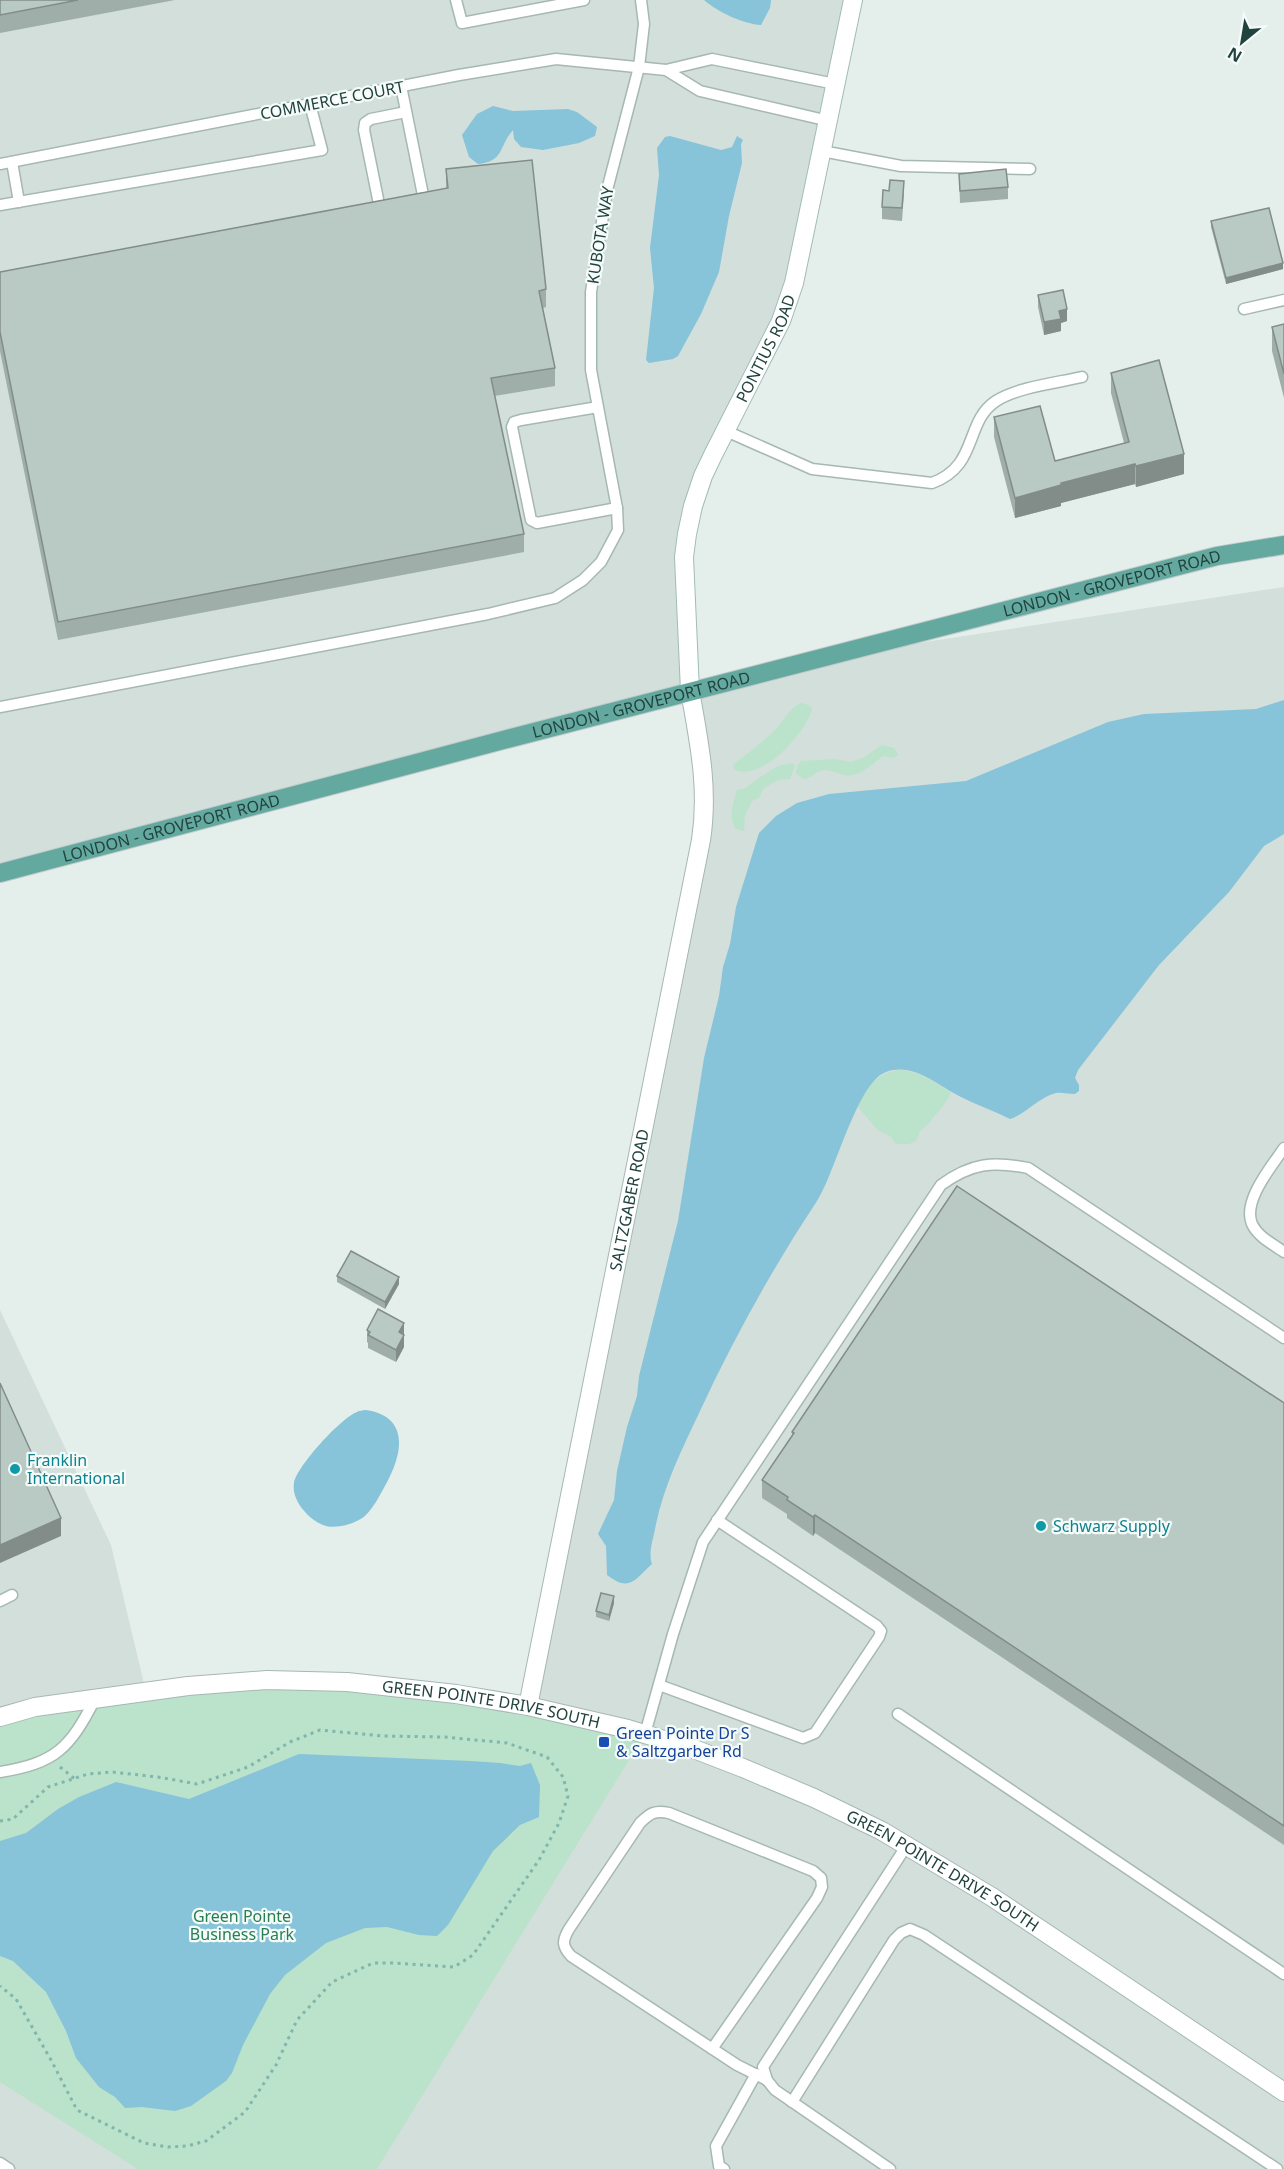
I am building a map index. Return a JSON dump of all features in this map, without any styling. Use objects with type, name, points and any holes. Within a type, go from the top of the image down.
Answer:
[{"type":"main road","name":"LONDON - GROVEPORT ROAD","points":[[0,873],[690,691],[1216,556],[1284,545]]},
{"type":"street","name":"PONTIUS ROAD","points":[[690,691],[684,580],[687,534],[703,476],[781,321],[801,254],[853,0]]},
{"type":"street","name":"SALTZGABER ROAD","points":[[528,1706],[701,840],[705,796],[690,691]]},
{"type":"street","name":"GREEN POINTE DRIVE SOUTH","points":[[0,1717],[35,1707],[188,1686],[267,1680],[347,1682],[456,1694],[528,1706],[645,1734],[694,1749],[814,1798],[907,1845],[1046,1932],[1284,2092]]},
{"type":"lane","points":[[456,0],[462,23],[584,0]]},
{"type":"lane","name":"KUBOTA WAY","points":[[0,707],[488,615],[555,598],[583,580],[601,562],[618,530],[617,508],[591,370],[591,292],[607,190],[639,67],[644,24],[641,0]]},
{"type":"lane","name":"COMMERCE COURT","points":[[0,164],[401,86],[556,59],[666,70],[711,60],[835,84]]},
{"type":"lane","name":"COMMERCE COURT","points":[[666,70],[700,91],[829,121]]},
{"type":"lane","points":[[401,86],[424,200],[380,209],[364,130],[365,123],[406,112]]},
{"type":"lane","points":[[0,205],[322,150],[310,104]]},
{"type":"lane","points":[[822,151],[901,166],[1030,169]]},
{"type":"lane","points":[[12,162],[20,202]]},
{"type":"lane","points":[[1244,309],[1284,300]]},
{"type":"lane","points":[[726,431],[812,469],[932,483],[943,479],[956,468],[968,451],[983,414],[995,402],[1016,393],[1082,377]]},
{"type":"lane","points":[[598,407],[520,420],[514,422],[512,428],[531,520],[537,523],[617,508]]},
{"type":"lane","points":[[1284,1148],[1260,1185],[1251,1204],[1252,1223],[1263,1238],[1284,1252]]},
{"type":"lane","points":[[645,1734],[703,1542],[941,1185],[966,1169],[989,1164],[1028,1168],[1284,1338]]},
{"type":"lane","points":[[659,1685],[803,1738],[814,1733],[879,1637],[881,1631],[877,1626],[717,1520]]},
{"type":"lane","points":[[0,1601],[12,1595]]},
{"type":"lane","points":[[0,1772],[19,1769],[53,1755],[72,1739],[95,1699]]},
{"type":"lane","points":[[898,1714],[1284,1974]]},
{"type":"lane","points":[[712,2049],[818,1898],[822,1887],[821,1878],[813,1871],[658,1810],[649,1814],[640,1823],[568,1929],[563,1939],[564,1948],[572,1956],[712,2049],[766,2080],[775,2090],[890,2169]]},
{"type":"lane","points":[[766,2080],[763,2067],[769,2055],[907,1845]]},
{"type":"lane","points":[[792,2102],[894,1940],[901,1933],[910,1929],[933,1941],[1277,2169]]},
{"type":"lane","points":[[724,2169],[719,2166],[716,2146],[756,2074]]},
{"type":"lane","points":[[0,2163],[9,2169]]},
{"type":"path","points":[[0,1821],[13,1819],[48,1787],[88,1774],[112,1772],[197,1784],[248,1767],[290,1742],[320,1730],[507,1743],[548,1757],[564,1777],[568,1796],[559,1824],[539,1860],[473,1956],[454,1967],[373,1963],[332,1983],[297,2020],[276,2065],[245,2112],[206,2141],[187,2146],[168,2147],[144,2143],[77,2110],[16,1999],[0,1986]]},
{"type":"path","points":[[53,1755],[59,1767],[75,1779]]},
{"type":"shaded area","points":[[0,0],[853,0],[801,254],[693,506],[690,691],[808,660],[1284,587],[1284,2169],[0,2169],[0,1310],[111,1545],[146,1692],[527,1706],[701,840],[690,692],[0,873]]},
{"type":"green space","points":[[801,703],[811,706],[812,710],[808,720],[792,742],[770,762],[758,769],[746,772],[735,770],[733,766],[735,763],[766,739],[790,711]]},
{"type":"green space","points":[[882,745],[894,748],[898,755],[894,758],[883,756],[865,770],[855,774],[844,775],[825,770],[803,779],[796,773],[801,761],[835,759],[851,762],[863,758]]},
{"type":"green space","points":[[792,763],[795,765],[790,779],[779,780],[763,789],[759,798],[752,801],[745,815],[744,831],[736,829],[732,815],[737,790],[746,788],[778,766]]},
{"type":"green space","points":[[899,1070],[920,1075],[951,1092],[929,1123],[920,1131],[916,1141],[909,1144],[896,1144],[891,1137],[877,1129],[858,1107],[873,1082],[884,1074]]},
{"type":"green space","name":"Green Pointe Business Park","points":[[347,1682],[645,1734],[377,2169],[138,2169],[0,2082],[0,1717],[35,1707]]},
{"type":"water","points":[[704,0],[771,0],[770,8],[761,25],[731,17]]},
{"type":"water","points":[[493,106],[513,111],[568,109],[577,112],[597,127],[595,136],[579,143],[543,150],[521,147],[514,139],[513,130],[493,160],[478,164],[469,157],[462,135],[477,114]]},
{"type":"water","points":[[670,136],[721,150],[732,147],[737,136],[743,140],[741,144],[742,163],[719,272],[701,314],[678,356],[649,363],[646,360],[654,288],[650,248],[659,175],[657,148],[665,137]]},
{"type":"water","points":[[1284,700],[1284,834],[1264,846],[1229,892],[1159,965],[1078,1070],[1075,1078],[1079,1091],[1075,1094],[1050,1095],[1010,1119],[906,1070],[886,1072],[875,1079],[856,1110],[824,1188],[754,1304],[686,1440],[658,1513],[651,1551],[652,1564],[632,1582],[621,1583],[607,1575],[606,1546],[598,1534],[614,1500],[617,1471],[627,1427],[637,1396],[639,1376],[678,1221],[704,1058],[719,996],[736,907],[759,833],[776,816],[797,803],[829,794],[966,781],[1108,722],[1144,714],[1256,709]]},
{"type":"water","points":[[366,1410],[390,1420],[396,1429],[399,1450],[392,1473],[366,1515],[345,1525],[333,1527],[323,1525],[306,1514],[295,1496],[294,1483],[311,1455],[331,1433],[350,1416],[358,1411]]},
{"type":"water","points":[[299,1754],[471,1761],[520,1766],[531,1763],[540,1785],[539,1817],[520,1825],[493,1851],[448,1925],[437,1936],[419,1935],[387,1927],[365,1928],[326,1943],[285,1975],[270,1994],[226,2081],[191,2106],[175,2111],[142,2107],[125,2108],[115,2097],[99,2087],[76,2058],[66,2031],[46,1992],[13,1961],[0,1956],[0,1841],[26,1833],[58,1809],[79,1797],[116,1782],[189,1799]]},
{"type":"building","points":[[0,0],[78,0],[0,15]]},
{"type":"building","points":[[532,160],[546,289],[539,291],[555,368],[491,378],[524,534],[58,622],[0,332],[0,272],[448,188],[446,169]]},
{"type":"building","points":[[1006,169],[1008,187],[960,191],[959,174]]},
{"type":"building","points":[[890,180],[904,181],[902,208],[882,207],[883,190],[889,191]]},
{"type":"building","points":[[1269,208],[1283,263],[1226,278],[1211,221]]},
{"type":"building","points":[[1063,290],[1067,309],[1059,311],[1061,319],[1044,322],[1038,295]]},
{"type":"building","points":[[1284,324],[1284,374],[1272,327]]},
{"type":"building","points":[[1159,360],[1184,454],[1061,483],[1061,485],[1015,498],[994,417],[1040,406],[1055,461],[1129,442],[1111,373]]},
{"type":"building","name":"Schwarz Supply","points":[[957,1186],[1284,1403],[1284,1826],[815,1515],[813,1517],[787,1500],[788,1497],[762,1480]]},
{"type":"building","points":[[351,1251],[399,1277],[385,1302],[337,1276]]},
{"type":"building","points":[[378,1309],[404,1323],[399,1332],[404,1335],[396,1350],[368,1335],[370,1332],[367,1330]]},
{"type":"building","name":"Franklin International","points":[[0,1383],[61,1518],[0,1545]]},
{"type":"building","points":[[601,1593],[614,1596],[609,1615],[596,1611]]},
{"type":"place","name":"Franklin International","points":[[15,1469]]},
{"type":"place","name":"Schwarz Supply","points":[[1041,1526]]},
{"type":"place","name":"Green Pointe Dr S & Saltzgarber Rd","points":[[604,1742]]}]
